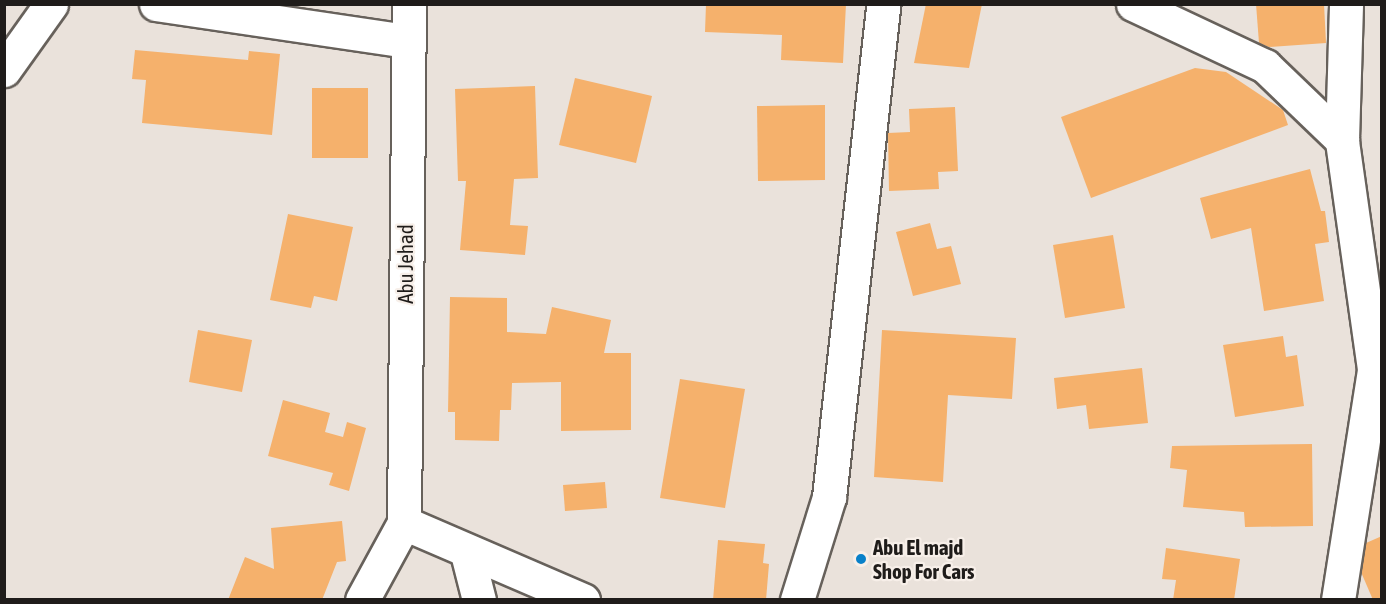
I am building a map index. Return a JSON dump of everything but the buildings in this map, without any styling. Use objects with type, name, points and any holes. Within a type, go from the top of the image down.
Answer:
[{"type":"street","points":[[4,70],[51,4]]},
{"type":"street","points":[[156,4],[407,41]]},
{"type":"street","name":"Abu Jehad","points":[[404,523],[409,4]]},
{"type":"street","points":[[797,600],[829,497],[883,4]]},
{"type":"street","points":[[1133,4],[1265,66],[1342,140]]},
{"type":"street","points":[[1338,600],[1378,348],[1342,140],[1346,4]]},
{"type":"street","points":[[362,600],[404,523],[467,553],[583,600]]},
{"type":"street","points":[[467,553],[479,600]]},
{"type":"place","name":"Abu El majd Shop For Cars","points":[[861,559]]}]
